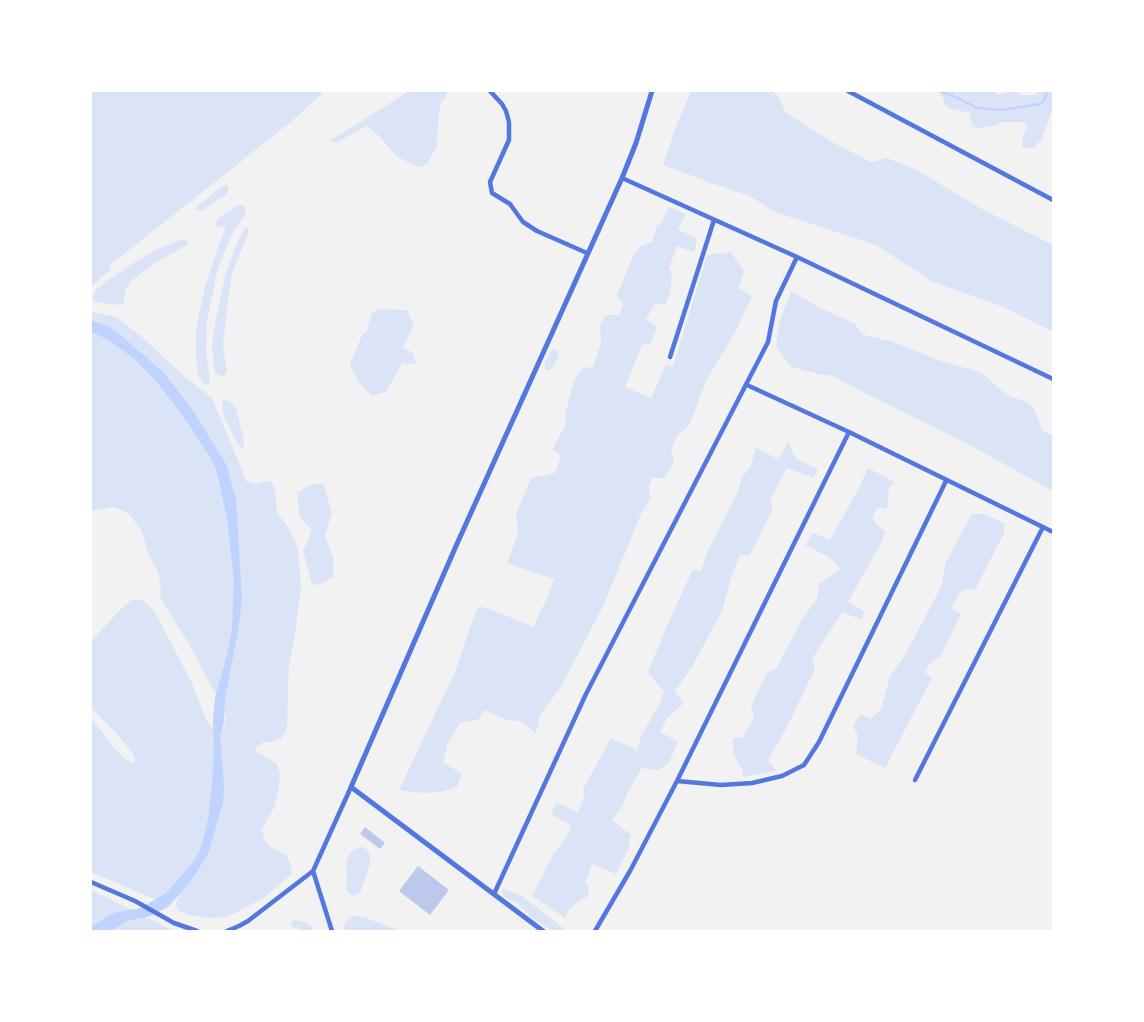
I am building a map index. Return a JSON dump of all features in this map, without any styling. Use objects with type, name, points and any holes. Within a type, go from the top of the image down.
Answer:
[{"type":"street","points":[[490,91],[502,104],[510,122],[508,140],[490,182],[492,193],[510,204],[523,222],[537,231],[587,253]]},
{"type":"street","points":[[227,931],[248,921],[313,871],[450,560],[622,178],[652,91]]},
{"type":"street","points":[[848,91],[1053,200]]},
{"type":"street","points":[[622,178],[797,257],[1053,379]]},
{"type":"street","points":[[670,357],[714,220]]},
{"type":"street","points":[[494,894],[586,694],[768,342],[776,301],[797,257]]},
{"type":"street","points":[[747,385],[849,432],[1053,532]]},
{"type":"street","points":[[595,931],[630,871],[678,781],[849,432]]},
{"type":"street","points":[[678,781],[721,785],[752,783],[782,776],[804,765],[819,742],[946,481]]},
{"type":"street","points":[[915,780],[1043,527]]},
{"type":"street","points":[[351,787],[543,931]]},
{"type":"street","points":[[313,871],[332,931]]},
{"type":"street","points":[[91,882],[135,901],[174,923],[197,931]]},
{"type":"shaded area","points":[[91,91],[325,91],[292,121],[109,266],[111,270],[91,286]]},
{"type":"shaded area","points":[[409,91],[449,91],[440,105],[436,148],[427,164],[422,167],[415,166],[396,156],[379,136],[366,126],[336,143],[330,141]]},
{"type":"shaded area","points":[[691,91],[772,91],[779,97],[786,113],[834,143],[871,162],[887,158],[917,170],[982,209],[1053,245],[1053,332],[1001,306],[933,282],[876,245],[775,212],[750,196],[663,165]]},
{"type":"shaded area","points":[[938,91],[996,91],[997,95],[1018,92],[1021,95],[1036,95],[1038,91],[1053,91],[1053,107],[1042,139],[1033,148],[1026,149],[1022,146],[1027,126],[1023,122],[1001,122],[995,126],[978,128],[972,126],[970,113],[949,108],[944,104],[943,98]]},
{"type":"shaded area","points":[[224,185],[227,185],[229,188],[227,194],[204,210],[198,211],[196,209],[197,206]]},
{"type":"shaded area","points":[[239,205],[244,205],[246,214],[232,234],[218,268],[207,322],[206,353],[210,383],[205,385],[198,376],[196,329],[205,287],[226,229],[225,227],[218,227],[216,224],[217,220]]},
{"type":"shaded area","points":[[669,207],[686,214],[678,229],[697,239],[694,252],[677,246],[669,268],[672,277],[670,293],[666,304],[655,304],[646,319],[657,327],[651,343],[642,345],[625,387],[651,398],[666,365],[673,366],[707,255],[731,252],[744,271],[739,288],[752,296],[737,329],[706,381],[690,424],[677,436],[671,450],[674,463],[664,478],[652,478],[649,486],[650,499],[641,514],[603,606],[561,687],[540,715],[536,733],[520,721],[507,720],[485,710],[478,720],[460,723],[447,745],[443,763],[462,773],[457,787],[441,792],[423,793],[399,790],[456,670],[479,606],[533,627],[548,596],[554,579],[507,563],[518,533],[516,514],[531,478],[555,473],[561,456],[552,450],[566,424],[565,414],[575,379],[583,367],[593,368],[601,342],[600,326],[605,315],[619,315],[623,304],[617,295],[633,256],[640,246],[652,242],[657,225],[661,224]]},
{"type":"shaded area","points":[[246,227],[248,227],[248,234],[234,268],[230,285],[223,345],[227,372],[222,377],[215,373],[212,347],[213,334],[225,276],[238,240]]},
{"type":"shaded area","points":[[181,240],[188,242],[187,245],[157,262],[131,281],[125,291],[124,302],[121,305],[99,303],[93,300],[94,292],[105,282],[162,247]]},
{"type":"shaded area","points":[[791,291],[818,307],[855,324],[863,335],[891,341],[938,360],[982,373],[1007,395],[1027,402],[1034,408],[1042,430],[1053,436],[1053,491],[964,442],[862,392],[834,376],[791,367],[776,346],[780,320]]},
{"type":"shaded area","points":[[380,309],[407,310],[414,325],[403,348],[412,352],[416,364],[402,363],[386,392],[372,396],[359,383],[350,365],[362,335],[367,331],[372,312]]},
{"type":"shaded area","points":[[91,312],[116,317],[141,336],[185,377],[212,398],[247,482],[255,484],[270,481],[275,488],[277,513],[288,527],[298,548],[301,588],[289,664],[287,728],[282,738],[272,742],[264,742],[256,747],[256,752],[277,764],[280,775],[274,808],[262,829],[264,840],[273,849],[286,854],[292,868],[291,875],[262,899],[227,917],[191,916],[178,910],[176,903],[181,893],[180,889],[167,892],[156,900],[91,872],[91,718],[115,749],[128,761],[134,763],[135,760],[134,755],[118,735],[91,708],[91,641],[123,607],[132,600],[142,600],[156,614],[192,683],[205,717],[212,728],[220,730],[224,726],[226,717],[190,646],[160,597],[161,589],[158,572],[148,554],[142,531],[129,514],[115,507],[91,511]]},
{"type":"shaded area","points":[[557,350],[559,355],[551,370],[546,370],[544,364],[551,351]]},
{"type":"shaded area","points":[[225,400],[230,401],[236,408],[244,440],[243,449],[238,445],[224,417],[222,403]]},
{"type":"shaded area","points":[[789,441],[793,454],[798,459],[818,470],[813,478],[787,468],[771,498],[772,510],[750,555],[740,555],[722,611],[692,667],[675,691],[684,703],[667,718],[660,732],[678,741],[669,763],[659,770],[642,768],[629,790],[623,805],[612,820],[631,835],[628,850],[616,874],[592,864],[585,883],[589,887],[588,896],[568,911],[565,918],[532,896],[553,855],[572,826],[551,814],[556,802],[578,812],[584,797],[583,789],[611,738],[637,750],[641,736],[660,703],[664,692],[648,672],[693,569],[701,571],[708,550],[737,494],[742,477],[751,466],[756,448],[778,459]]},
{"type":"shaded area","points":[[868,468],[895,482],[889,488],[887,509],[878,508],[872,517],[885,532],[880,545],[848,602],[864,611],[862,620],[842,612],[812,659],[815,669],[787,727],[768,760],[777,771],[743,777],[742,769],[733,754],[733,738],[743,737],[754,717],[751,709],[753,702],[767,673],[776,669],[801,621],[817,598],[819,584],[841,569],[829,557],[805,545],[813,533],[830,540]]},
{"type":"shaded area","points":[[323,483],[332,513],[325,536],[333,557],[333,577],[318,585],[312,584],[303,551],[312,530],[300,517],[297,493],[308,486]]},
{"type":"shaded area","points":[[972,514],[985,514],[1005,524],[1004,533],[975,590],[968,588],[959,594],[951,608],[961,614],[940,657],[931,662],[925,672],[932,678],[885,768],[856,754],[858,736],[853,726],[860,714],[871,719],[881,709],[890,676],[904,657],[941,587],[946,562]]},
{"type":"shaded area","points":[[358,847],[363,847],[368,851],[370,864],[360,893],[353,896],[348,893],[346,888],[346,863],[349,854]]},
{"type":"shaded area","points":[[502,888],[522,896],[567,931],[552,931],[532,918],[518,904],[503,896]]},
{"type":"shaded area","points":[[91,890],[130,909],[174,931],[91,931]]},
{"type":"shaded area","points":[[352,916],[364,917],[400,931],[346,931],[344,928],[345,922]]},
{"type":"shaded area","points":[[296,920],[306,922],[314,931],[301,931],[292,927],[291,922]]},
{"type":"water","points":[[91,320],[108,326],[118,333],[163,372],[192,409],[227,466],[236,500],[242,599],[225,698],[224,722],[220,735],[224,787],[223,803],[208,854],[189,884],[168,907],[150,916],[127,921],[111,931],[91,931],[91,927],[113,913],[141,908],[167,892],[192,864],[201,848],[211,797],[215,698],[232,629],[234,580],[227,518],[215,467],[209,456],[190,426],[157,382],[133,358],[107,339],[91,332]]},
{"type":"building","points":[[365,827],[385,843],[380,849],[360,834]]},
{"type":"building","points":[[418,866],[449,890],[430,915],[399,891]]},
{"type":"waterway","points":[[939,91],[977,108],[1002,110],[1040,104],[1044,101],[1047,91]]}]
